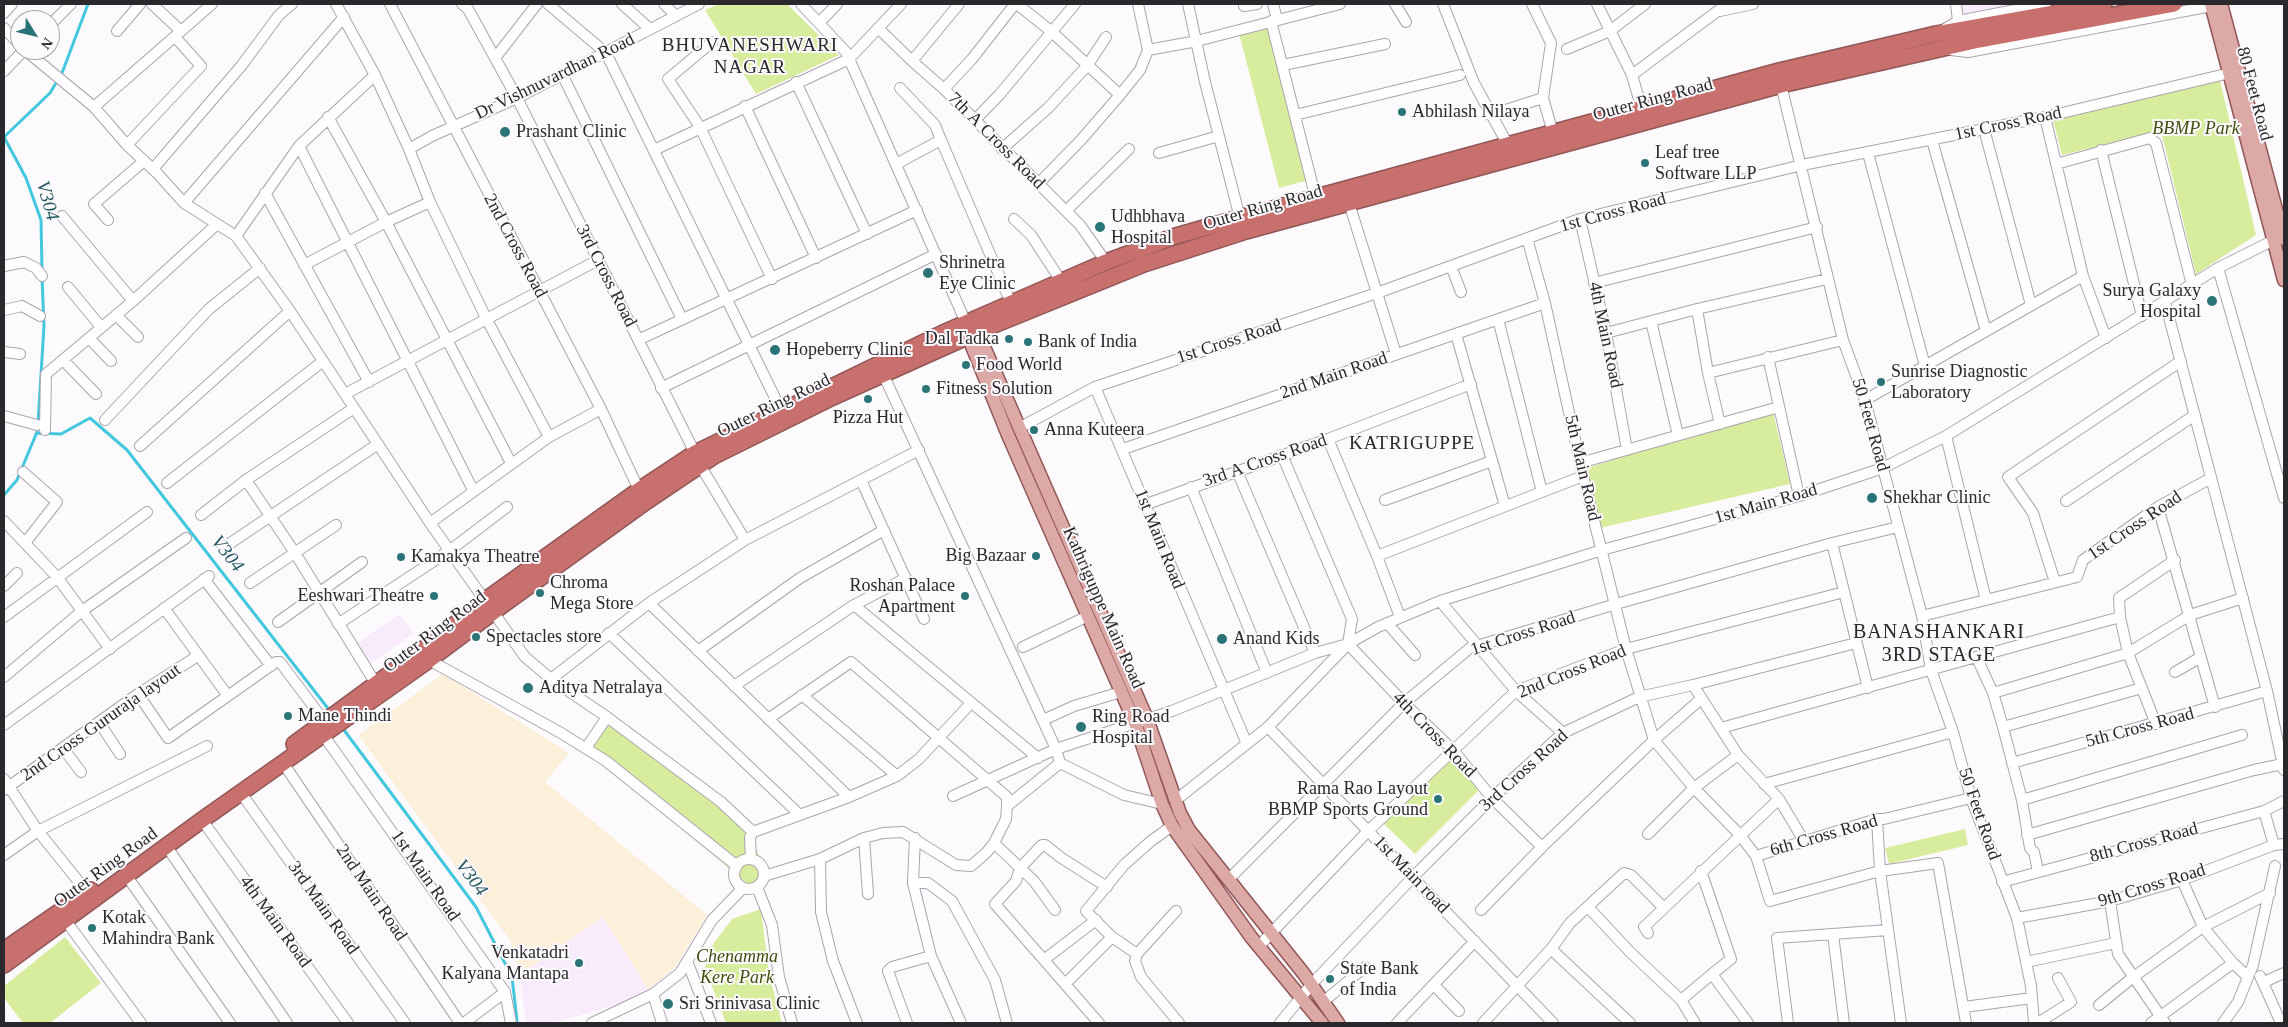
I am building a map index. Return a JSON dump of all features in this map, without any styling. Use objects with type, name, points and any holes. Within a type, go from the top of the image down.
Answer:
[{"type":"highway","points":[[1938,41],[2104,4]]},
{"type":"highway","points":[[1938,41],[2174,4]]},
{"type":"highway","name":"Outer Ring Road","points":[[349,711],[376,684],[647,501],[698,459],[714,456],[883,374],[1011,303],[1106,262],[1176,236],[1553,133],[1781,85],[1938,41]]},
{"type":"highway","name":"Outer Ring Road","points":[[4,950],[349,711],[429,660],[488,607],[638,490],[698,459],[781,410],[969,326],[1144,264],[1246,231],[1349,203],[1644,115],[1779,72],[1938,41]]},
{"type":"highway","name":"Outer Ring Road","points":[[4,965],[283,763],[328,726]]},
{"type":"main road","name":"80 Feet Road","points":[[2218,4],[2230,73],[2281,238]]},
{"type":"main road","name":"80 Feet Road","points":[[2218,4],[2281,238],[2284,280]]},
{"type":"main road","name":"Kathriguppe Main Road","points":[[969,326],[1019,428],[1141,721],[1189,830],[1311,985],[1338,1023]]},
{"type":"main road","name":"Kathriguppe Main Road","points":[[969,326],[1008,435],[1121,692],[1141,721],[1162,804],[1172,826],[1193,858],[1259,946],[1322,1023]]},
{"type":"street","points":[[4,13],[12,4]]},
{"type":"street","points":[[60,15],[72,4]]},
{"type":"street","points":[[118,31],[140,4]]},
{"type":"street","points":[[127,145],[201,66],[178,34],[152,4]]},
{"type":"street","points":[[94,107],[212,4]]},
{"type":"street","points":[[153,169],[242,65],[279,15],[292,4]]},
{"type":"street","points":[[336,4],[375,75],[409,149],[430,202],[486,318],[550,437]]},
{"type":"street","name":"2nd Cross Road","points":[[390,4],[601,409],[638,490]]},
{"type":"street","name":"3rd Cross Road","points":[[462,4],[470,12],[517,98],[660,388],[745,540]]},
{"type":"street","points":[[470,12],[476,4]]},
{"type":"street","points":[[495,58],[538,4]]},
{"type":"street","points":[[548,4],[606,53],[781,410]]},
{"type":"street","points":[[622,4],[650,29]]},
{"type":"street","points":[[664,4],[676,16]]},
{"type":"street","name":"Dr Vishnuvardhan Road","points":[[409,149],[517,98],[699,4]]},
{"type":"street","points":[[801,4],[846,52],[969,326]]},
{"type":"street","points":[[819,23],[837,4]]},
{"type":"street","points":[[654,150],[796,82],[849,59],[901,4]]},
{"type":"street","points":[[912,61],[959,4]]},
{"type":"street","points":[[975,120],[1000,94],[1075,4]]},
{"type":"street","points":[[1038,184],[1081,140],[1140,70],[1148,50],[1138,4]]},
{"type":"street","points":[[1188,4],[1218,136],[1240,218]]},
{"type":"street","points":[[1244,6],[1257,4]]},
{"type":"street","points":[[1273,4],[1274,20],[1283,66],[1316,198]]},
{"type":"street","points":[[1148,50],[1197,41],[1340,4]]},
{"type":"street","points":[[1395,4],[1406,22]]},
{"type":"street","points":[[1443,4],[1474,83],[1508,145]]},
{"type":"street","points":[[1532,4],[1550,42],[1543,98],[1553,133]]},
{"type":"street","points":[[1597,4],[1632,75],[1644,115]]},
{"type":"street","points":[[1567,50],[1610,31],[1645,4]]},
{"type":"street","points":[[1632,75],[1727,4]]},
{"type":"street","points":[[1717,11],[1753,4]]},
{"type":"street","points":[[1956,4],[1958,21]]},
{"type":"street","points":[[2046,4],[1958,21],[1938,41],[1968,52],[2218,4]]},
{"type":"street","points":[[944,89],[1019,5],[1052,32],[1120,95]]},
{"type":"street","points":[[184,203],[344,17]]},
{"type":"street","name":"7th A Cross Road","points":[[878,28],[944,89],[1066,211],[1098,248],[1106,262]]},
{"type":"street","points":[[1002,149],[1048,108],[1087,66],[1106,37]]},
{"type":"street","points":[[712,42],[668,79],[700,127],[772,279]]},
{"type":"street","points":[[1283,66],[1385,44]]},
{"type":"street","points":[[4,71],[15,60]]},
{"type":"street","points":[[37,60],[70,85],[94,107],[127,145],[153,169],[184,203],[236,236],[290,311],[449,551],[525,656],[551,679],[608,718],[721,802],[752,832]]},
{"type":"street","name":"1st Cross Road","points":[[1019,428],[1095,387],[1377,292],[1580,219],[1802,165],[2045,117],[2230,73]]},
{"type":"street","points":[[562,74],[682,319]]},
{"type":"street","points":[[236,236],[298,146],[375,75]]},
{"type":"street","points":[[1295,115],[1460,75]]},
{"type":"street","points":[[796,82],[867,234]]},
{"type":"street","name":"50 Feet Road","points":[[1781,85],[1817,226],[1843,340],[1865,400],[1922,616],[1931,670],[1953,732],[1971,798],[2017,918],[2032,998],[2034,1023]]},
{"type":"street","points":[[900,88],[935,125],[1011,303]]},
{"type":"street","points":[[1490,115],[1543,98]]},
{"type":"street","points":[[745,106],[816,258]]},
{"type":"street","points":[[2045,117],[2083,276],[2106,338]]},
{"type":"street","points":[[328,118],[386,222],[446,341],[511,463]]},
{"type":"street","points":[[1984,129],[2031,305]]},
{"type":"street","points":[[1159,153],[1218,136]]},
{"type":"street","points":[[2056,164],[2150,138],[2156,143],[2192,285]]},
{"type":"street","points":[[896,164],[941,140]]},
{"type":"street","points":[[1932,140],[1986,331]]},
{"type":"street","points":[[298,146],[346,244],[473,490]]},
{"type":"street","points":[[1066,211],[1129,149]]},
{"type":"street","points":[[2101,150],[2142,316]]},
{"type":"street","points":[[1868,152],[1925,366]]},
{"type":"street","points":[[108,220],[94,204],[144,161]]},
{"type":"street","points":[[265,194],[369,382]]},
{"type":"street","points":[[304,265],[386,222],[430,202]]},
{"type":"street","points":[[1349,203],[1396,354]]},
{"type":"street","points":[[638,340],[917,210]]},
{"type":"street","points":[[62,216],[133,301]]},
{"type":"street","points":[[1014,219],[1031,235],[1060,282]]},
{"type":"street","name":"4th Main Road","points":[[1580,219],[1606,333],[1627,450]]},
{"type":"street","points":[[4,416],[41,428],[46,374],[64,361],[133,301],[216,225]]},
{"type":"street","points":[[1594,282],[1817,226]]},
{"type":"street","name":"5th Main Road","points":[[1527,238],[1545,303],[1583,476],[1639,697]]},
{"type":"street","name":"1st Main Road","points":[[953,796],[1056,749],[1141,721],[1222,691],[1315,653],[1348,644],[1387,623],[1440,601],[1602,550],[1799,496],[1882,468],[1946,436],[2218,268],[2281,238]]},
{"type":"street","points":[[660,388],[936,254]]},
{"type":"street","points":[[345,394],[598,260]]},
{"type":"street","points":[[4,266],[24,262],[36,268],[42,276]]},
{"type":"street","points":[[1451,266],[1460,292]]},
{"type":"street","points":[[105,420],[209,308],[260,268]]},
{"type":"street","points":[[2218,268],[2284,498]]},
{"type":"street","points":[[1865,400],[2083,276]]},
{"type":"street","points":[[1606,333],[1697,309],[1828,279]]},
{"type":"street","points":[[68,287],[101,328]]},
{"type":"street","points":[[2027,835],[2254,770],[2283,767],[2281,738],[2164,302]]},
{"type":"street","name":"2nd Main Road","points":[[1123,449],[1545,303]]},
{"type":"street","points":[[4,310],[22,306],[40,316]]},
{"type":"street","points":[[1697,309],[1708,373],[1720,424]]},
{"type":"street","points":[[140,446],[290,311]]},
{"type":"street","points":[[116,315],[138,337]]},
{"type":"street","points":[[1498,319],[1542,492]]},
{"type":"street","points":[[1651,321],[1678,435]]},
{"type":"street","points":[[1456,334],[1505,506]]},
{"type":"street","points":[[89,338],[111,361]]},
{"type":"street","points":[[1708,373],[1843,340]]},
{"type":"street","points":[[4,352],[20,354]]},
{"type":"street","points":[[1768,357],[1799,496]]},
{"type":"street","points":[[167,483],[323,360]]},
{"type":"street","points":[[64,361],[96,394]]},
{"type":"street","points":[[2055,582],[2033,513],[2008,477],[2181,362]]},
{"type":"street","points":[[883,374],[1043,720],[1060,763],[1124,795],[1162,804]]},
{"type":"street","name":"3rd A Cross Road","points":[[1144,505],[1328,439],[1470,384]]},
{"type":"street","name":"1st Main Road","points":[[1095,387],[1123,449],[1144,505],[1222,691]]},
{"type":"street","points":[[1580,463],[1779,407]]},
{"type":"street","points":[[201,515],[246,480],[354,408]]},
{"type":"street","points":[[430,522],[550,437],[601,409]]},
{"type":"street","points":[[2066,501],[2195,416]]},
{"type":"street","points":[[1946,436],[1986,600]]},
{"type":"street","points":[[1328,439],[1377,556],[1400,617]]},
{"type":"street","points":[[223,548],[378,444]]},
{"type":"street","points":[[551,679],[649,603],[745,540],[919,450]]},
{"type":"street","points":[[1176,800],[1268,727],[1348,644],[1352,620],[1282,455]]},
{"type":"street","points":[[1385,500],[1492,461]]},
{"type":"street","points":[[1237,471],[1315,653]]},
{"type":"street","points":[[23,472],[56,502],[25,543]]},
{"type":"street","points":[[1377,556],[1583,476]]},
{"type":"street","name":"1st Cross Road","points":[[1922,616],[2077,577],[2083,560],[2158,507],[2210,478]]},
{"type":"street","points":[[246,480],[295,553],[376,684]]},
{"type":"street","points":[[861,480],[924,619]]},
{"type":"street","points":[[1191,487],[1267,673]]},
{"type":"street","points":[[338,624],[449,551],[507,506]]},
{"type":"street","points":[[2158,507],[2175,560],[2215,707]]},
{"type":"street","points":[[4,617],[147,512]]},
{"type":"street","points":[[4,520],[57,577],[110,649]]},
{"type":"street","points":[[250,583],[336,525]]},
{"type":"street","name":"1st Cross Road","points":[[1228,880],[1404,703],[1470,648],[1616,604],[1832,543],[1898,527]]},
{"type":"street","points":[[698,651],[800,578],[884,530]]},
{"type":"street","points":[[4,676],[82,611],[186,538]]},
{"type":"street","points":[[1832,543],[1868,688]]},
{"type":"street","points":[[2156,724],[2128,653],[2120,618],[2118,598],[2175,560]]},
{"type":"street","points":[[278,622],[362,562]]},
{"type":"street","points":[[4,725],[207,577],[271,666],[168,738],[138,694]]},
{"type":"street","points":[[734,686],[854,605],[906,578]]},
{"type":"street","name":"2nd Cross Road","points":[[1259,946],[1368,831],[1516,691],[1626,649],[1844,592]]},
{"type":"street","points":[[1993,693],[2128,653],[2190,616],[2242,598]]},
{"type":"street","points":[[1440,601],[1516,691],[1563,733]]},
{"type":"street","points":[[649,603],[849,797]]},
{"type":"street","points":[[854,605],[1038,758]]},
{"type":"street","points":[[164,608],[228,696]]},
{"type":"street","points":[[1023,647],[1088,616]]},
{"type":"street","points":[[1722,728],[2120,618]]},
{"type":"street","points":[[1387,623],[1415,655]]},
{"type":"street","points":[[609,633],[800,816]]},
{"type":"street","name":"3rd Cross Road","points":[[1280,1023],[1311,985],[1413,877],[1492,798],[1563,733],[1639,697],[1856,643]]},
{"type":"street","name":"4th Cross Road","points":[[1348,644],[1404,703],[1453,750],[1492,798],[1542,847]]},
{"type":"street","name":"2nd Cross Gururaja layout","points":[[6,785],[64,748],[138,694],[193,659],[196,654]]},
{"type":"street","points":[[2175,672],[2201,657]]},
{"type":"street","points":[[1978,658],[1993,693],[2003,727],[2022,800],[2030,848],[2034,852],[2038,871]]},
{"type":"street","points":[[429,660],[606,761],[737,866]]},
{"type":"street","name":"1st Main Road","points":[[271,666],[280,662],[283,664],[328,726],[505,992],[511,1023]]},
{"type":"street","points":[[764,876],[760,863],[751,859],[745,860],[737,866],[734,876],[735,880],[743,888],[752,889],[757,887],[764,876],[820,859],[864,838],[883,833],[903,832],[956,865],[971,866],[994,843],[1006,819],[1007,806],[1007,796],[851,662],[768,718]]},
{"type":"street","points":[[1693,685],[1738,755],[1779,799],[1804,841]]},
{"type":"street","points":[[2003,727],[2142,688]]},
{"type":"street","points":[[1222,691],[1247,744]]},
{"type":"street","name":"5th Cross Road","points":[[2012,763],[2156,724],[2267,691]]},
{"type":"street","points":[[1043,720],[1074,706],[1121,692]]},
{"type":"street","points":[[802,695],[897,776]]},
{"type":"street","name":"6th Cross Road","points":[[1639,697],[1654,740],[1694,788],[1739,834],[1756,856],[1877,819],[1884,819],[1971,798]]},
{"type":"street","points":[[1481,910],[1542,847],[1701,698]]},
{"type":"street","points":[[752,832],[800,816],[897,776],[919,759],[972,703]]},
{"type":"street","points":[[586,748],[608,718]]},
{"type":"street","points":[[99,722],[120,754]]},
{"type":"street","name":"1st Main road","points":[[1268,727],[1553,1023]]},
{"type":"street","points":[[1764,784],[1953,732]]},
{"type":"street","points":[[2022,800],[2242,735]]},
{"type":"street","points":[[4,855],[38,830],[207,746]]},
{"type":"street","points":[[64,748],[81,772]]},
{"type":"street","points":[[1648,834],[1694,788],[1738,755]]},
{"type":"street","name":"2nd Main Road","points":[[283,763],[460,1023]]},
{"type":"street","points":[[1007,806],[1060,763]]},
{"type":"street","points":[[6,785],[38,830],[87,892]]},
{"type":"street","name":"3rd Main Road","points":[[241,793],[405,1023]]},
{"type":"street","points":[[1648,932],[1644,927],[1739,834],[1779,799]]},
{"type":"street","name":"8th Cross Road","points":[[2002,882],[2264,811],[2284,801]]},
{"type":"street","points":[[2264,811],[2279,844]]},
{"type":"street","points":[[1877,819],[1880,871],[1901,1023]]},
{"type":"street","name":"4th Main Road","points":[[202,820],[348,1023]]},
{"type":"street","points":[[1137,954],[1112,937],[1086,911],[1124,865],[1151,841],[1172,826]]},
{"type":"street","points":[[751,859],[750,837],[752,832]]},
{"type":"street","points":[[864,838],[868,894]]},
{"type":"street","points":[[915,838],[913,883],[931,956],[961,1023]]},
{"type":"street","points":[[994,843],[1034,881],[1056,910]]},
{"type":"street","name":"9th Cross Road","points":[[2017,918],[2110,901],[2182,880],[2279,844]]},
{"type":"street","points":[[1100,1023],[995,904],[1016,881],[1020,868],[1042,845],[1045,845],[1060,857],[1107,887]]},
{"type":"street","points":[[167,847],[287,1023]]},
{"type":"street","points":[[1756,856],[1770,901],[1880,871],[1938,863],[1966,1023]]},
{"type":"street","points":[[820,859],[821,912],[833,961],[857,1023]]},
{"type":"street","points":[[2223,1023],[2238,1002],[2248,977],[2270,893],[2275,866]]},
{"type":"street","points":[[1681,1000],[1731,959],[1701,871]]},
{"type":"street","points":[[1484,1023],[1551,949],[1570,924],[1624,873],[1627,873],[1664,908]]},
{"type":"street","points":[[126,876],[230,1023]]},
{"type":"street","points":[[2182,880],[2204,927],[2233,963],[2248,977]]},
{"type":"street","points":[[913,883],[928,883],[952,902],[995,980],[1007,1023]]},
{"type":"street","points":[[757,887],[772,925],[779,977],[792,1023]]},
{"type":"street","points":[[592,1023],[653,994],[680,973],[712,920],[743,888]]},
{"type":"street","points":[[2099,1005],[2132,978],[2204,927],[2270,893]]},
{"type":"street","points":[[2110,901],[2118,954],[2132,978],[2162,1020]]},
{"type":"street","points":[[1588,907],[1630,952],[1681,1000],[1695,1023]]},
{"type":"street","points":[[1176,911],[1137,954],[1136,964],[1141,977],[1179,1023]]},
{"type":"street","points":[[1045,959],[1096,920]]},
{"type":"street","points":[[66,921],[141,1023]]},
{"type":"street","points":[[1788,1023],[1776,938],[1888,930]]},
{"type":"street","points":[[1833,934],[1844,1023]]},
{"type":"street","points":[[1066,983],[1112,937]]},
{"type":"street","points":[[1397,1023],[1475,941]]},
{"type":"street","points":[[2026,962],[2116,943]]},
{"type":"street","points":[[1551,949],[1630,1023]]},
{"type":"street","points":[[907,1023],[888,971],[892,967],[931,956]]},
{"type":"street","points":[[687,961],[711,1023]]},
{"type":"street","points":[[2151,1023],[2162,1020],[2233,963]]},
{"type":"street","points":[[1323,1002],[1365,967]]},
{"type":"street","points":[[2281,1023],[2262,979],[2284,973]]},
{"type":"street","points":[[1712,974],[1748,1023]]},
{"type":"street","points":[[2038,1023],[2071,1002],[2058,978]]},
{"type":"street","points":[[1434,985],[1459,1011]]},
{"type":"street","points":[[464,1023],[505,992]]},
{"type":"street","points":[[653,994],[662,1023]]},
{"type":"street","points":[[1964,1007],[2032,998]]},
{"type":"shaded area","points":[[1961,4],[2023,4],[1963,16]]},
{"type":"shaded area","points":[[400,614],[414,633],[369,665],[355,644]]},
{"type":"shaded area","points":[[443,674],[569,753],[545,782],[707,915],[675,968],[648,989],[603,917],[520,974],[510,940],[358,735]]},
{"type":"shaded area","points":[[603,917],[648,989],[620,1004],[552,1023],[526,1023],[520,974]]},
{"type":"green space","points":[[719,4],[787,4],[839,55],[756,94],[705,10]]},
{"type":"green space","points":[[1269,25],[1309,180],[1279,188],[1239,33]]},
{"type":"green space","name":"BBMP Park","points":[[2220,80],[2256,235],[2196,274],[2161,131],[2062,155],[2053,120]]},
{"type":"green space","points":[[1773,412],[1790,484],[1600,528],[1587,468]]},
{"type":"green space","points":[[609,718],[750,831],[766,876],[749,885],[586,749],[586,740],[592,730],[600,721]]},
{"type":"green space","name":"Rama Rao Layout BBMP Sports Ground","points":[[1452,757],[1482,787],[1415,854],[1382,822]]},
{"type":"green space","points":[[1965,829],[1968,845],[1889,864],[1885,848]]},
{"type":"green space","name":"Chenamma Kere Park","points":[[761,909],[769,974],[782,1023],[726,1023],[705,968],[713,944],[732,919]]},
{"type":"green space","points":[[65,937],[101,983],[50,1023],[23,1023],[4,998],[4,986]]},
{"type":"waterway","name":"V304","points":[[4,137],[50,93],[62,73],[88,4]]},
{"type":"waterway","name":"V304","points":[[4,137],[26,178],[41,220],[42,271]]},
{"type":"waterway","name":"V304","points":[[38,423],[44,326],[42,277]]},
{"type":"waterway","name":"V304","points":[[37,433],[61,434],[90,418],[127,450],[330,711]]},
{"type":"waterway","points":[[4,495],[17,480],[37,432]]},
{"type":"waterway","name":"V304","points":[[341,726],[476,907],[512,977],[517,1021]]},
{"type":"place","name":"Abhilash Nilaya","points":[[1402,112]]},
{"type":"place","name":"Prashant Clinic","points":[[505,132]]},
{"type":"place","name":"Leaf tree Software LLP","points":[[1645,163]]},
{"type":"place","name":"Udhbhava Hospital","points":[[1100,227]]},
{"type":"place","name":"Shrinetra Eye Clinic","points":[[928,273]]},
{"type":"place","name":"Surya Galaxy Hospital","points":[[2212,301]]},
{"type":"place","name":"Dal Tadka","points":[[1009,339]]},
{"type":"place","name":"Bank of India","points":[[1028,342]]},
{"type":"place","name":"Hopeberry Clinic","points":[[775,350]]},
{"type":"place","name":"Food World","points":[[966,365]]},
{"type":"place","name":"Sunrise Diagnostic Laboratory","points":[[1881,382]]},
{"type":"place","name":"Fitness Solution","points":[[926,389]]},
{"type":"place","name":"Pizza Hut","points":[[868,399]]},
{"type":"place","name":"Anna Kuteera","points":[[1034,430]]},
{"type":"place","name":"Shekhar Clinic","points":[[1872,498]]},
{"type":"place","name":"Big Bazaar","points":[[1036,556]]},
{"type":"place","name":"Kamakya Theatre","points":[[401,557]]},
{"type":"place","name":"Chroma Mega Store","points":[[540,593]]},
{"type":"place","name":"Eeshwari Theatre","points":[[434,596]]},
{"type":"place","name":"Roshan Palace Apartment","points":[[965,596]]},
{"type":"place","name":"Spectacles store","points":[[476,637]]},
{"type":"place","name":"Anand Kids","points":[[1222,639]]},
{"type":"place","name":"Aditya Netralaya","points":[[528,688]]},
{"type":"place","name":"Mane Thindi","points":[[288,716]]},
{"type":"place","name":"Ring Road Hospital","points":[[1081,727]]},
{"type":"place","name":"Rama Rao Layout BBMP Sports Ground","points":[[1438,799]]},
{"type":"place","name":"Kotak Mahindra Bank","points":[[92,928]]},
{"type":"place","name":"Venkatadri Kalyana Mantapa","points":[[579,963]]},
{"type":"place","name":"State Bank of India","points":[[1330,979]]},
{"type":"place","name":"Sri Srinivasa Clinic","points":[[668,1004]]},
{"type":"district","name":"BHUVANESHWARI NAGAR","points":[[750,57]]},
{"type":"district","name":"KATRIGUPPE","points":[[1412,444]]},
{"type":"district","name":"BANASHANKARI 3RD STAGE","points":[[1939,644]]}]
